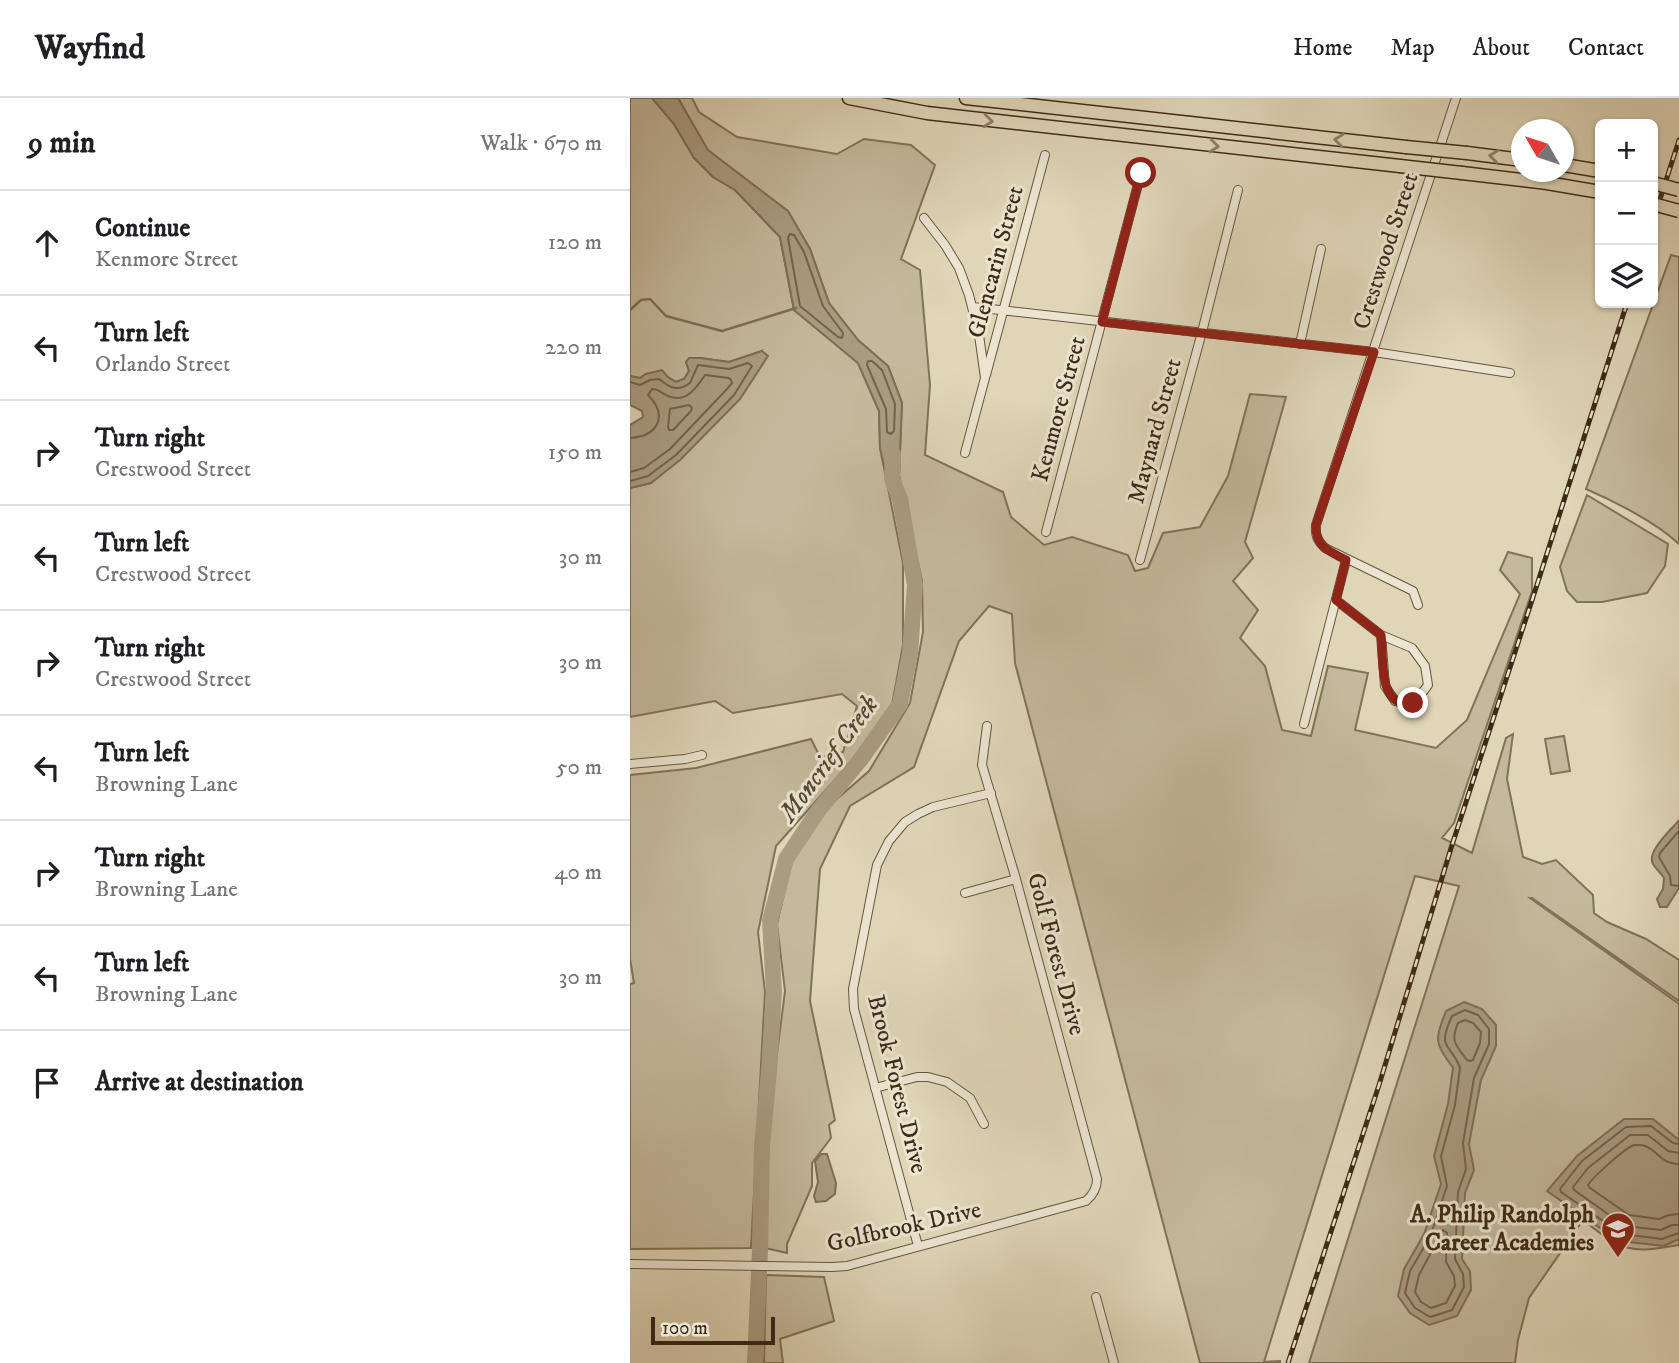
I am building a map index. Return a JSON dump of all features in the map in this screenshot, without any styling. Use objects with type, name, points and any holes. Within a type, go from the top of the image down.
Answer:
[{"type":"highway","points":[[849,98],[936,115],[1462,173],[1595,191]]},
{"type":"highway","points":[[966,98],[1511,159]]},
{"type":"highway","points":[[1574,167],[1595,170]]},
{"type":"highway","points":[[1658,184],[1679,190]]},
{"type":"highway","points":[[1658,205],[1679,211]]},
{"type":"street","name":"Crestwood Street","points":[[1418,604],[1413,591],[1325,548],[1315,534],[1456,98]]},
{"type":"street","name":"Glencarin Street","points":[[965,453],[1045,155]]},
{"type":"street","name":"Kenmore Street","points":[[1046,532],[1141,173]]},
{"type":"street","name":"Maynard Street","points":[[1140,560],[1238,190]]},
{"type":"street","points":[[924,218],[952,256],[965,281],[979,335],[985,378]]},
{"type":"street","points":[[1300,344],[1321,249]]},
{"type":"street","points":[[973,307],[1374,352],[1510,373]]},
{"type":"street","points":[[1304,724],[1346,560]]},
{"type":"street","points":[[1336,600],[1381,635],[1412,648],[1426,666],[1428,685],[1413,703],[1395,701],[1385,686],[1381,635]]},
{"type":"street","name":"Golf Forest Drive","points":[[987,726],[982,765],[1016,879],[1097,1179],[1095,1191]]},
{"type":"street","points":[[630,764],[702,755]]},
{"type":"street","name":"Brook Forest Drive","points":[[918,1246],[854,1009],[853,989],[877,866],[895,832],[905,822],[933,807],[991,793]]},
{"type":"street","points":[[965,893],[1016,879]]},
{"type":"street","points":[[874,1088],[917,1077],[947,1082],[970,1098],[985,1124]]},
{"type":"street","name":"Golfbrook Drive","points":[[630,1264],[847,1266],[1086,1201],[1095,1191]]},
{"type":"street","points":[[1096,1297],[1114,1363]]},
{"type":"shaded area","points":[[630,98],[652,98],[674,124],[694,158],[713,177],[735,190],[780,237],[794,310],[858,363],[879,411],[880,448],[903,563],[903,645],[892,705],[848,765],[776,846],[758,932],[765,992],[751,1248],[630,1249],[630,984],[634,983],[630,959],[630,775],[696,768],[811,739],[820,757],[843,752],[857,706],[842,694],[733,713],[715,701],[630,717],[630,488],[651,483],[761,351],[729,362],[700,358],[686,362],[689,371],[684,379],[676,382],[659,372],[640,378],[630,376]]},
{"type":"shaded area","points":[[678,98],[692,98],[699,112],[737,137],[837,154],[864,139],[911,145],[935,165],[901,259],[920,270],[930,385],[925,455],[1003,492],[1011,517],[1044,545],[1072,537],[1128,555],[1135,571],[1148,568],[1163,533],[1200,527],[1228,476],[1250,394],[1286,397],[1245,542],[1253,558],[1233,581],[1258,610],[1240,638],[1265,666],[1282,730],[1311,736],[1328,666],[1368,673],[1355,730],[1436,748],[1467,720],[1520,594],[1500,570],[1508,552],[1532,558],[1532,591],[1454,823],[1442,838],[1472,853],[1506,738],[1513,734],[1507,779],[1523,857],[1542,864],[1556,860],[1593,895],[1594,913],[1607,922],[1646,939],[1679,960],[1679,1001],[1530,898],[1679,1004],[1679,1245],[1649,1249],[1627,1248],[1583,1220],[1529,1298],[1515,1363],[1309,1363],[1459,886],[1415,876],[1264,1362],[1280,1363],[1200,1363],[1015,663],[1012,614],[989,606],[959,641],[914,767],[850,806],[820,869],[810,1001],[835,1120],[829,1125],[831,1138],[812,1163],[812,1186],[787,1244],[787,1253],[765,1248],[765,1148],[785,991],[777,924],[792,860],[830,805],[869,771],[910,703],[923,632],[922,581],[899,475],[902,403],[888,366],[858,340],[829,303],[810,249],[788,212],[707,150]]},
{"type":"shaded area","points":[[1671,255],[1679,257],[1679,544],[1622,506],[1586,489],[1652,308],[1658,308],[1658,291]]},
{"type":"shaded area","points":[[1587,495],[1668,544],[1665,566],[1647,593],[1602,602],[1577,602],[1567,591],[1560,567]]},
{"type":"shaded area","points":[[1564,736],[1570,771],[1551,774],[1545,739]]},
{"type":"shaded area","points":[[766,1275],[824,1277],[834,1321],[780,1339],[783,1363],[764,1363]]},
{"type":"water","points":[[652,98],[678,98],[708,150],[788,211],[810,249],[829,303],[858,340],[888,366],[902,403],[899,475],[886,475],[880,448],[879,411],[858,363],[794,310],[780,237],[735,190],[713,177],[694,158],[674,124]]},
{"type":"water","points":[[762,351],[768,356],[740,399],[680,460],[651,483],[630,488],[630,425],[643,417],[642,411],[630,405],[630,376],[640,378],[662,370],[676,382],[684,379],[689,371],[686,362],[689,358],[729,362]]},
{"type":"water","points":[[1679,820],[1679,888],[1667,907],[1660,907],[1657,899],[1663,889],[1664,878],[1653,864],[1653,853]]},
{"type":"water","points":[[1464,1002],[1482,1009],[1496,1025],[1496,1046],[1481,1080],[1469,1144],[1474,1170],[1465,1193],[1462,1259],[1470,1271],[1471,1290],[1457,1316],[1429,1325],[1410,1313],[1398,1296],[1404,1269],[1424,1234],[1441,1184],[1434,1156],[1448,1104],[1453,1068],[1440,1047],[1438,1036],[1446,1011]]},
{"type":"water","points":[[1624,1119],[1653,1119],[1679,1140],[1679,1239],[1664,1246],[1619,1241],[1547,1191],[1577,1156]]},
{"type":"water","points":[[821,1154],[827,1154],[836,1183],[835,1194],[826,1201],[816,1202],[814,1196],[818,1182],[815,1161]]},
{"type":"waterway","points":[[630,310],[641,300],[650,299],[666,316],[722,331],[796,308]]},
{"type":"waterway","name":"Moncrief Creek","points":[[755,1363],[762,1146],[774,992],[770,921],[786,859],[818,811],[861,759],[900,704],[910,653],[915,585],[900,499],[892,479],[893,454]]},
{"type":"railway","points":[[1658,205],[1679,140]]},
{"type":"railway","points":[[1288,1363],[1625,308]]},
{"type":"place","name":"A. Philip Randolph Career Academies","points":[[1618,1259]]},
{"type":"route","points":[[1141,173],[1102,322],[1374,352],[1315,534],[1325,548],[1346,560],[1336,600],[1381,635],[1385,686],[1395,701],[1413,703]]}]
